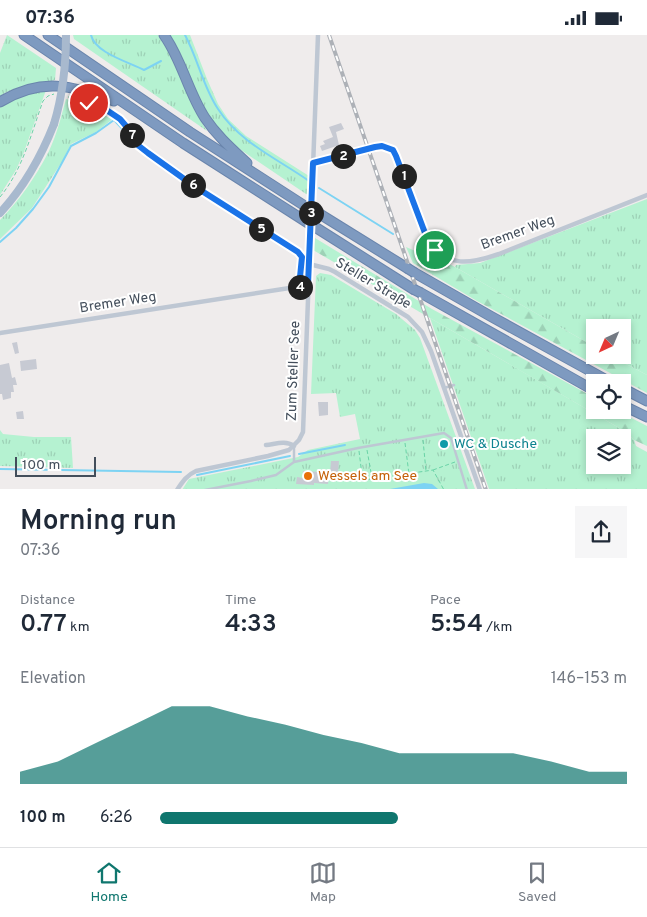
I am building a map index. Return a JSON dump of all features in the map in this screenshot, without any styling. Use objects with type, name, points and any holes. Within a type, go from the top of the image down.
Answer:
[{"type":"highway","points":[[24,35],[183,143],[311,225],[417,291],[586,386]]},
{"type":"highway","points":[[48,35],[162,112],[312,209],[411,270],[596,374]]},
{"type":"highway","points":[[164,35],[204,117],[216,133],[264,179]]},
{"type":"highway","points":[[0,102],[29,89],[53,85],[71,87],[126,105]]},
{"type":"highway","points":[[631,393],[647,401]]},
{"type":"highway","points":[[631,409],[647,417]]},
{"type":"main road","points":[[0,213],[31,173],[43,151],[54,124],[65,73],[66,35]]},
{"type":"street","points":[[308,285],[318,35]]},
{"type":"street","name":"Bremer Weg","points":[[313,163],[375,147],[382,146],[393,150],[428,241],[441,255],[464,262],[488,258],[647,195]]},
{"type":"street","name":"Steller Straße","points":[[309,264],[335,272],[398,310],[422,332],[480,489]]},
{"type":"street","name":"Bremer Weg","points":[[0,333],[308,285]]},
{"type":"street","name":"Zum Steller See","points":[[294,446],[299,441],[303,428],[308,285]]},
{"type":"street","points":[[177,489],[184,478],[196,471],[268,456],[289,450],[294,446],[285,442],[266,445]]},
{"type":"lane","points":[[444,388],[454,385]]},
{"type":"lane","points":[[205,489],[276,475],[294,462],[358,448],[444,433],[451,438],[467,489]]},
{"type":"lane","points":[[294,446],[294,462]]},
{"type":"path","points":[[0,197],[20,167],[43,101],[48,96],[55,94]]},
{"type":"path","points":[[68,97],[102,107],[120,119],[139,146],[148,153],[194,186],[298,252],[302,257],[299,287]]},
{"type":"path","points":[[422,437],[426,471]]},
{"type":"path","points":[[405,440],[408,474]]},
{"type":"path","points":[[366,447],[372,479]]},
{"type":"path","points":[[358,448],[364,480],[434,470],[458,461]]},
{"type":"path","points":[[434,470],[444,489]]},
{"type":"green space","points":[[7,35],[56,68],[55,80],[20,87],[0,96],[0,53]]},
{"type":"green space","points":[[73,35],[158,35],[168,50],[195,111],[207,131],[74,39]]},
{"type":"green space","points":[[168,35],[190,35],[218,104],[228,119],[246,136],[309,176],[309,196],[241,150],[220,133],[205,112]]},
{"type":"green space","points":[[46,90],[24,152],[16,170],[0,195],[0,107],[22,96]]},
{"type":"green space","points":[[66,99],[100,109],[114,118],[96,132],[71,144],[32,208],[0,239],[0,220],[21,196],[49,151]]},
{"type":"green space","points":[[647,199],[647,375],[626,364],[631,364],[631,319],[586,319],[586,342],[455,267],[456,265],[480,263]]},
{"type":"green space","points":[[315,238],[432,309],[586,393],[586,409],[313,250]]},
{"type":"green space","points":[[406,247],[427,256],[432,255],[455,267],[586,342],[586,360],[477,301],[413,263]]},
{"type":"green space","points":[[320,273],[331,275],[396,314],[415,330],[420,338],[475,489],[183,489],[189,479],[298,457],[308,450],[360,439],[355,414],[340,417],[336,393],[311,394],[316,276]]},
{"type":"green space","points":[[430,318],[586,409],[586,419],[604,419],[621,429],[586,429],[586,474],[631,474],[631,437],[636,446],[647,452],[647,489],[489,489]]},
{"type":"green space","points":[[593,364],[626,364],[647,375],[647,393],[631,384],[631,374],[612,374]]},
{"type":"green space","points":[[631,418],[647,426],[647,446],[631,437],[631,429],[621,429],[604,419]]},
{"type":"green space","points":[[0,430],[3,434],[34,437],[71,437],[73,468],[0,466]]},
{"type":"water","points":[[424,483],[432,484],[438,489],[390,489]]},
{"type":"building","points":[[341,123],[344,129],[336,132],[339,145],[322,151],[320,146],[325,144],[323,141],[333,137],[329,127]]},
{"type":"building","points":[[17,342],[19,353],[15,354],[12,343]]},
{"type":"building","points":[[36,359],[37,369],[21,371],[20,361]]},
{"type":"building","points":[[9,363],[12,378],[15,377],[17,385],[13,385],[14,392],[11,392],[11,398],[3,400],[2,394],[0,394],[0,365]]},
{"type":"building","points":[[318,402],[328,402],[328,415],[319,416]]},
{"type":"building","points":[[23,411],[24,419],[17,419],[16,412]]},
{"type":"building","name":"WC & Dusche","points":[[445,438],[450,447],[441,450],[438,441]]},
{"type":"building","points":[[331,461],[339,461],[338,474],[330,473]]},
{"type":"building","points":[[303,471],[329,472],[328,484],[296,484],[297,477],[303,478]]},
{"type":"waterway","points":[[91,35],[99,47],[106,52],[144,70],[161,61]]},
{"type":"waterway","points":[[185,35],[208,92],[227,121],[248,141],[309,181]]},
{"type":"waterway","points":[[0,242],[33,209],[49,187],[71,146],[96,133],[114,120],[129,136]]},
{"type":"waterway","points":[[319,188],[393,234]]},
{"type":"waterway","points":[[299,454],[345,445]]},
{"type":"waterway","points":[[197,475],[290,456]]},
{"type":"waterway","points":[[0,469],[181,472]]},
{"type":"railway","points":[[329,35],[486,489]]},
{"type":"place","name":"WC & Dusche","points":[[444,444]]},
{"type":"place","name":"Wessels am See","points":[[308,476]]},
{"type":"route","points":[[89,103],[102,107],[120,119],[139,146],[171,170],[298,252],[302,257],[299,287],[308,285],[313,163],[375,147],[382,146],[393,150],[423,230],[435,250]]}]
